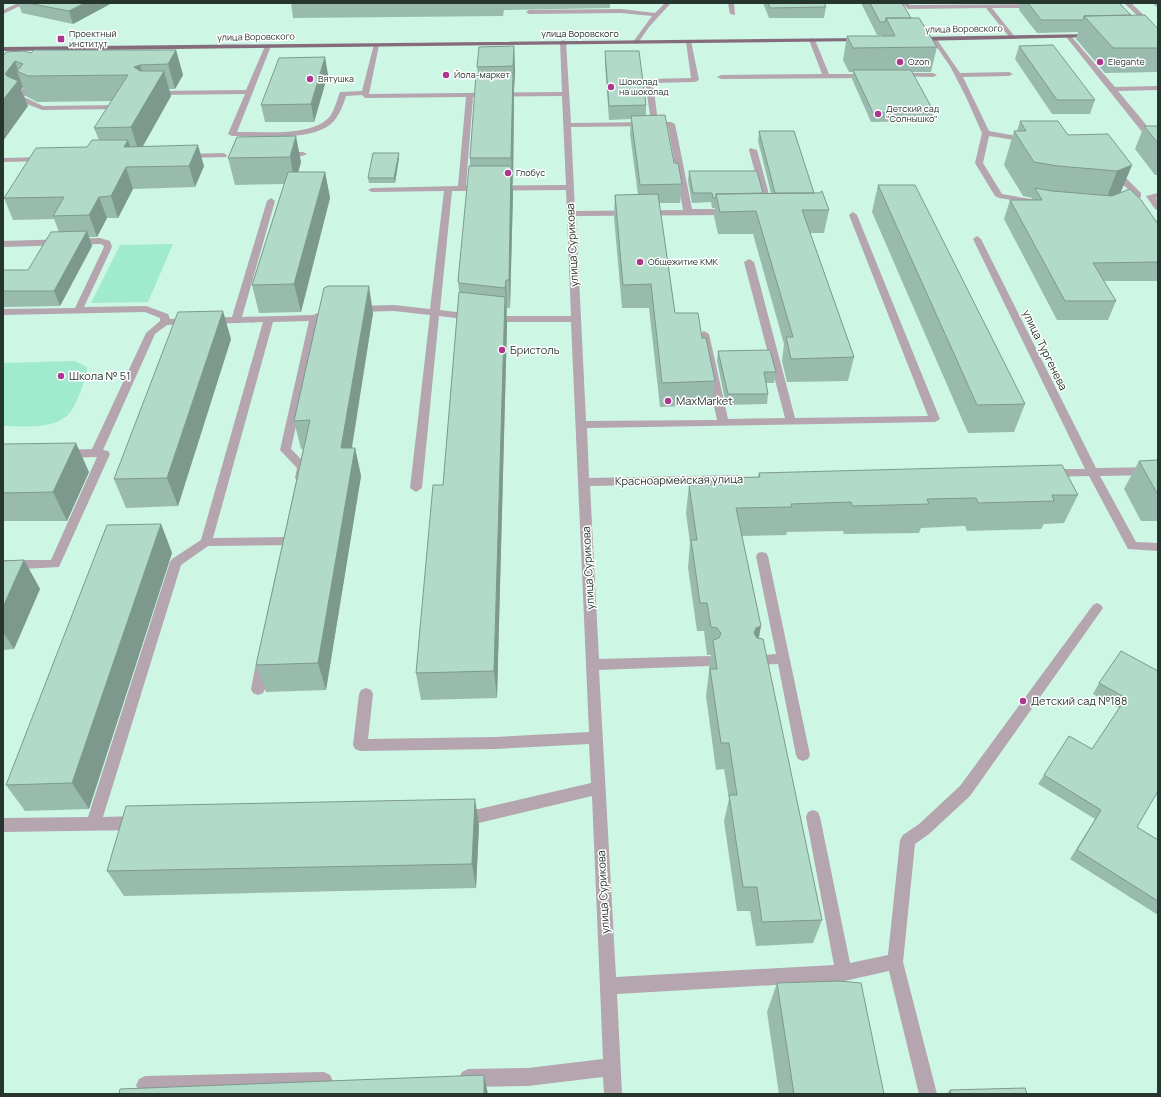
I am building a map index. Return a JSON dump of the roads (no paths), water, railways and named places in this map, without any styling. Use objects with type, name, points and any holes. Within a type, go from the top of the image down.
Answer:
[{"type":"main road","name":"улица Воровского","points":[[911,39],[1098,36]]},
{"type":"main road","name":"улица Воровского","points":[[3,49],[873,39]]},
{"type":"street","points":[[3,12],[23,3]]},
{"type":"street","points":[[636,42],[647,26],[668,3]]},
{"type":"street","points":[[731,3],[733,14]]},
{"type":"street","points":[[905,3],[908,7],[1039,6]]},
{"type":"street","points":[[1127,3],[1156,35]]},
{"type":"street","points":[[988,7],[1012,38]]},
{"type":"street","points":[[529,12],[621,11],[657,15]]},
{"type":"street","points":[[1069,36],[1154,142],[1158,142]]},
{"type":"street","points":[[934,39],[958,75],[986,133],[979,163],[999,196],[1046,205]]},
{"type":"street","points":[[812,40],[826,76]]},
{"type":"street","name":"улица Сурикова","points":[[563,42],[612,1094]]},
{"type":"street","points":[[655,124],[649,81],[695,80],[688,42]]},
{"type":"street","points":[[376,44],[365,96],[565,94]]},
{"type":"street","points":[[268,46],[232,134],[278,137],[301,133],[321,127],[333,120],[339,110],[343,94],[366,93]]},
{"type":"street","points":[[50,58],[58,48]]},
{"type":"street","points":[[958,75],[1009,74]]},
{"type":"street","points":[[887,75],[933,75]]},
{"type":"street","points":[[721,77],[872,76]]},
{"type":"street","points":[[1113,89],[1158,88]]},
{"type":"street","points":[[28,89],[20,98],[42,108],[118,107]]},
{"type":"street","points":[[147,93],[249,92]]},
{"type":"street","points":[[462,189],[470,94]]},
{"type":"street","points":[[566,125],[672,124],[688,212]]},
{"type":"street","points":[[986,133],[1036,142]]},
{"type":"street","points":[[753,150],[770,212]]},
{"type":"street","points":[[273,154],[303,154]]},
{"type":"street","points":[[176,156],[223,156]]},
{"type":"street","points":[[3,160],[56,159]]},
{"type":"street","points":[[1105,165],[1112,168],[1138,195],[1111,207]]},
{"type":"street","points":[[372,190],[569,187]]},
{"type":"street","points":[[416,488],[448,189]]},
{"type":"street","points":[[1158,196],[1150,196],[1158,207]]},
{"type":"street","points":[[236,320],[271,201]]},
{"type":"street","points":[[571,214],[740,212]]},
{"type":"street","points":[[581,425],[935,419],[854,215]]},
{"type":"street","name":"улица Тургенева","points":[[977,240],[1092,472],[1132,546],[1158,547]]},
{"type":"street","points":[[3,244],[100,241],[107,243],[108,247],[78,311]]},
{"type":"street","points":[[749,262],[791,422]]},
{"type":"street","points":[[96,453],[151,333],[165,322],[315,318],[333,309],[394,308],[501,320],[576,319]]},
{"type":"street","points":[[3,312],[146,309],[165,316],[165,322]]},
{"type":"street","points":[[299,489],[303,468],[285,450],[315,318]]},
{"type":"street","points":[[206,542],[269,319]]},
{"type":"street","points":[[704,334],[723,423]]},
{"type":"street","points":[[3,565],[55,564],[104,454],[57,454]]},
{"type":"street","points":[[1040,473],[1158,471]]},
{"type":"street","name":"Красноармейская улица","points":[[583,482],[748,479]]},
{"type":"street","points":[[285,556],[292,526]]},
{"type":"street","points":[[93,824],[176,562],[206,542],[288,541]]},
{"type":"street","points":[[762,556],[803,755]]},
{"type":"street","points":[[928,1094],[895,962],[908,840],[924,830],[965,791],[1097,608]]},
{"type":"street","points":[[258,689],[266,650]]},
{"type":"street","points":[[756,660],[783,659]]},
{"type":"street","points":[[592,665],[708,662]]},
{"type":"street","points":[[366,694],[360,745],[495,743],[596,738]]},
{"type":"street","points":[[448,816],[479,816],[598,788]]},
{"type":"street","points":[[813,817],[844,973]]},
{"type":"street","points":[[3,825],[148,822]]},
{"type":"street","points":[[608,986],[844,973],[895,962]]},
{"type":"street","points":[[448,1078],[528,1077],[611,1067]]},
{"type":"street","points":[[145,1085],[337,1081]]},
{"type":"place","name":"Проектный институт","points":[[61,39]]},
{"type":"place","name":"Ozon","points":[[900,62]]},
{"type":"place","name":"Elegante","points":[[1100,62]]},
{"type":"place","name":"Йола-маркет","points":[[446,75]]},
{"type":"place","name":"Вятушка","points":[[310,79]]},
{"type":"place","name":"Шоколад на шоколад","points":[[611,87]]},
{"type":"place","name":"Детский сад \"Солнышко\"","points":[[878,114]]},
{"type":"place","name":"Глобус","points":[[508,173]]},
{"type":"place","name":"Общежитие КМК","points":[[640,262]]},
{"type":"place","name":"Бристоль","points":[[502,350]]},
{"type":"place","name":"Школа № 51","points":[[61,376]]},
{"type":"place","name":"MaxMarket","points":[[668,401]]},
{"type":"place","name":"Детский сад №188","points":[[1023,701]]}]
